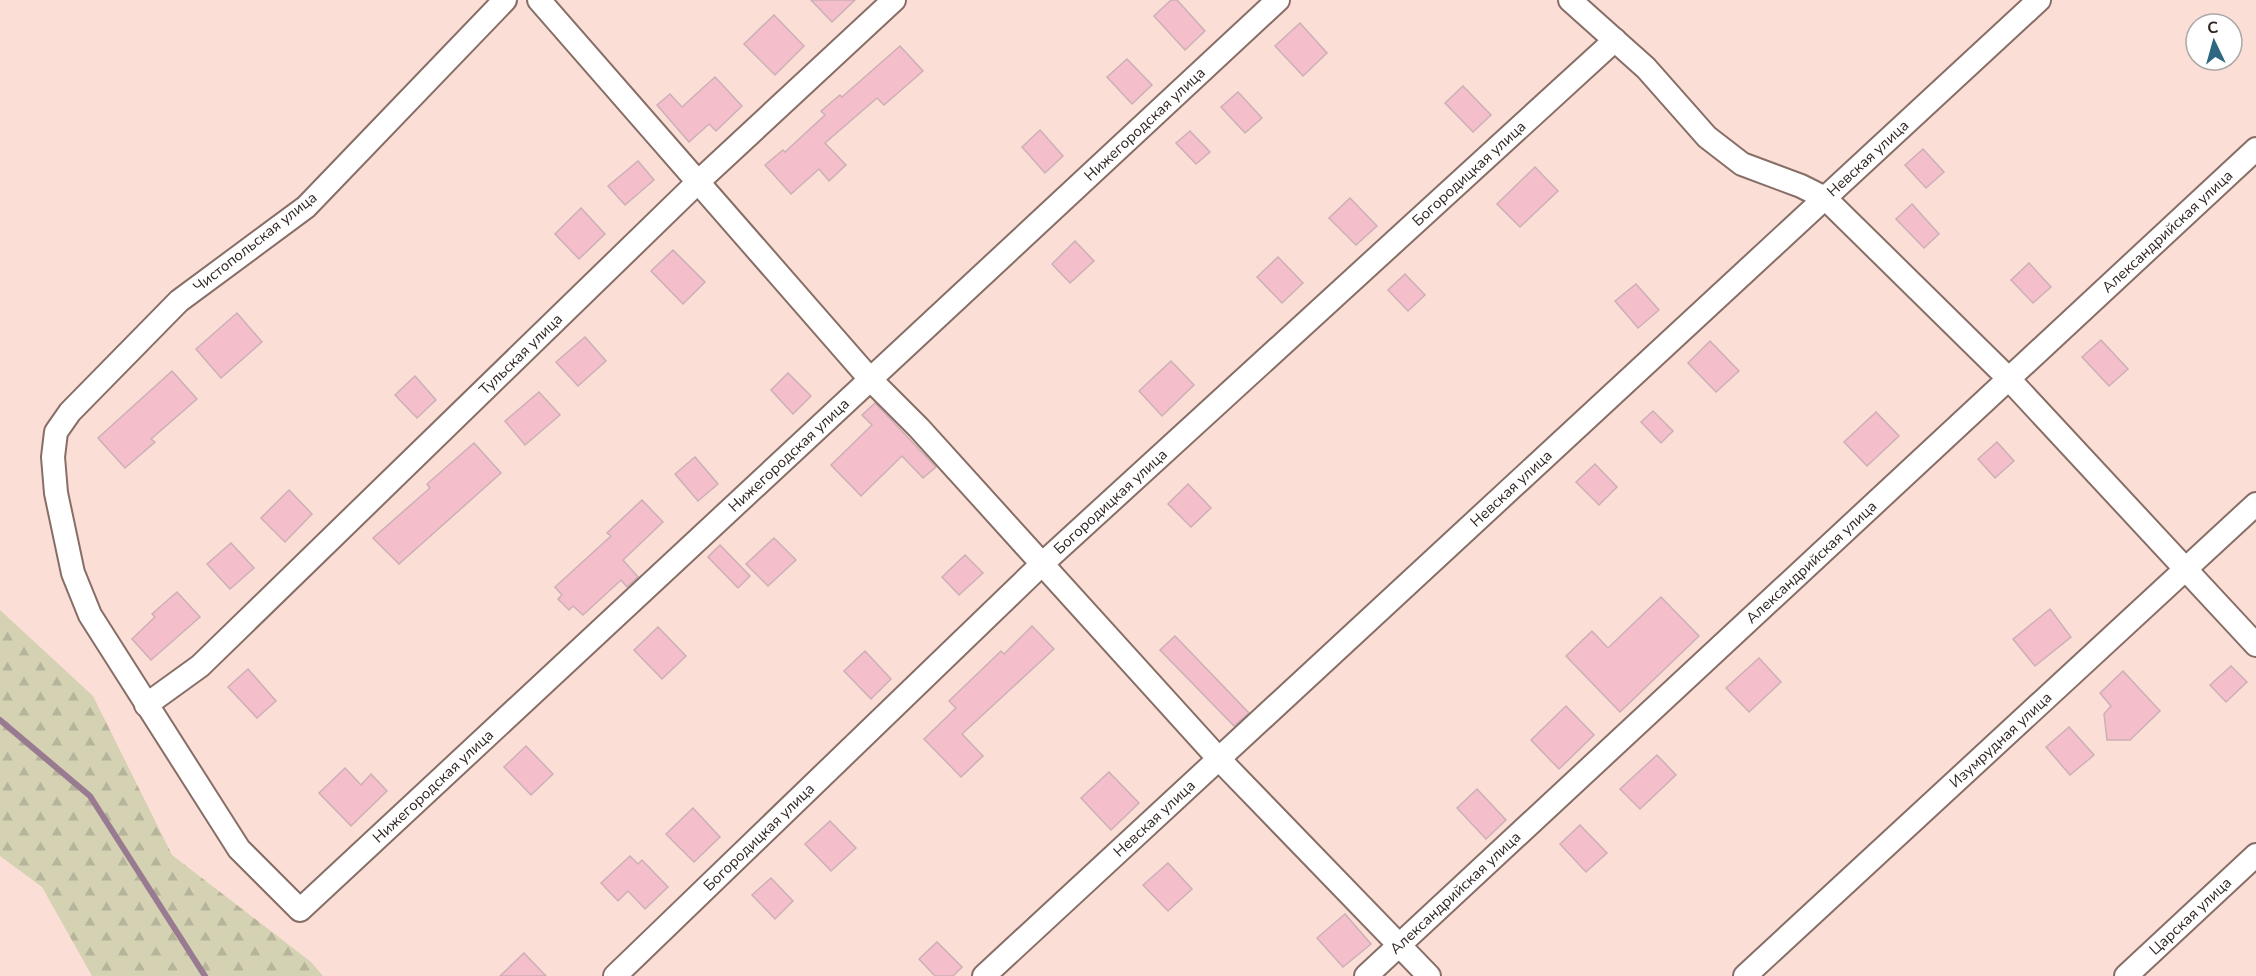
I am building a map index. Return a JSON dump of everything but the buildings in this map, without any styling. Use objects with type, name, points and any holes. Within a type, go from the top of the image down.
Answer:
[{"type":"street","name":"Чистопольская улица","points":[[146,705],[90,615],[73,573],[56,493],[53,457],[56,432],[70,412],[179,301],[306,207],[505,0]]},
{"type":"street","points":[[539,0],[870,380],[919,429],[1041,566],[1218,758],[1429,976]]},
{"type":"street","name":"Тульская улица","points":[[146,705],[200,666],[698,182],[894,0]]},
{"type":"street","name":"Нижегородская улица","points":[[146,705],[239,849],[300,910],[1278,0]]},
{"type":"street","points":[[1570,0],[1646,68],[1707,137],[1742,164],[1801,186],[1825,198],[2008,378],[2256,645]]},
{"type":"street","name":"Невская улица","points":[[984,976],[2039,0]]},
{"type":"street","name":"Богородицкая улица","points":[[615,976],[1041,566],[1615,40]]},
{"type":"street","name":"Александрийская улица","points":[[1366,976],[2256,148]]},
{"type":"street","name":"Изумрудная улица","points":[[1745,976],[2256,504]]},
{"type":"street","name":"Царская улица","points":[[2126,976],[2256,855]]},
{"type":"green space","points":[[0,610],[93,696],[172,855],[311,962],[323,976],[92,976],[42,887],[0,856]]},
{"type":"waterway","points":[[0,720],[90,796],[205,976]]}]
